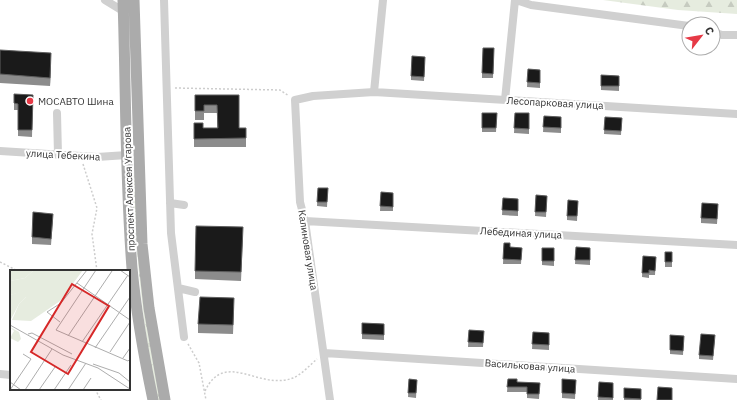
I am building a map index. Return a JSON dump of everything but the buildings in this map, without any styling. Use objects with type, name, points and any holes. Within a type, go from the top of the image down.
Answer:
[{"type":"main road","name":"проспект Алексея Угарова","points":[[134,0],[142,244],[149,308],[165,400]]},
{"type":"main road","name":"проспект Алексея Угарова","points":[[123,5],[132,269],[143,351],[153,400]]},
{"type":"main road","points":[[127,155],[138,155]]},
{"type":"street","points":[[106,0],[123,5]]},
{"type":"street","points":[[164,0],[170,233],[184,337]]},
{"type":"street","points":[[374,92],[383,0]]},
{"type":"street","points":[[505,100],[516,0],[531,5],[681,25]]},
{"type":"street","points":[[721,35],[737,35]]},
{"type":"street","name":"Лесопарковая улица","points":[[295,100],[312,96],[374,92],[737,114]]},
{"type":"street","name":"Калиновая улица","points":[[295,100],[300,202],[305,221],[330,400]]},
{"type":"street","points":[[57,113],[58,155]]},
{"type":"street","name":"улица Тебекина","points":[[0,151],[84,156],[127,155]]},
{"type":"street","points":[[170,203],[184,205]]},
{"type":"street","name":"Лебединая улица","points":[[305,221],[737,245]]},
{"type":"street","points":[[178,288],[195,292]]},
{"type":"street","name":"Васильковая улица","points":[[324,354],[737,379]]},
{"type":"street","points":[[0,374],[10,375]]},
{"type":"path","points":[[167,88],[280,90],[295,100]]},
{"type":"path","points":[[84,156],[83,163],[97,208],[92,234],[97,270]]},
{"type":"path","points":[[0,262],[16,270]]},
{"type":"path","points":[[184,337],[199,363],[206,400]]},
{"type":"path","points":[[204,391],[210,380],[219,373],[232,371],[262,379],[278,380],[294,378],[324,354]]},
{"type":"path","points":[[96,390],[101,400]]},
{"type":"green space","points":[[603,0],[737,0],[737,14],[678,10]]},
{"type":"green space","points":[[133,172],[161,400],[157,400],[147,344],[140,288],[135,232]]},
{"type":"place","name":"МОСАВТО Шина","points":[[30,101]]}]
